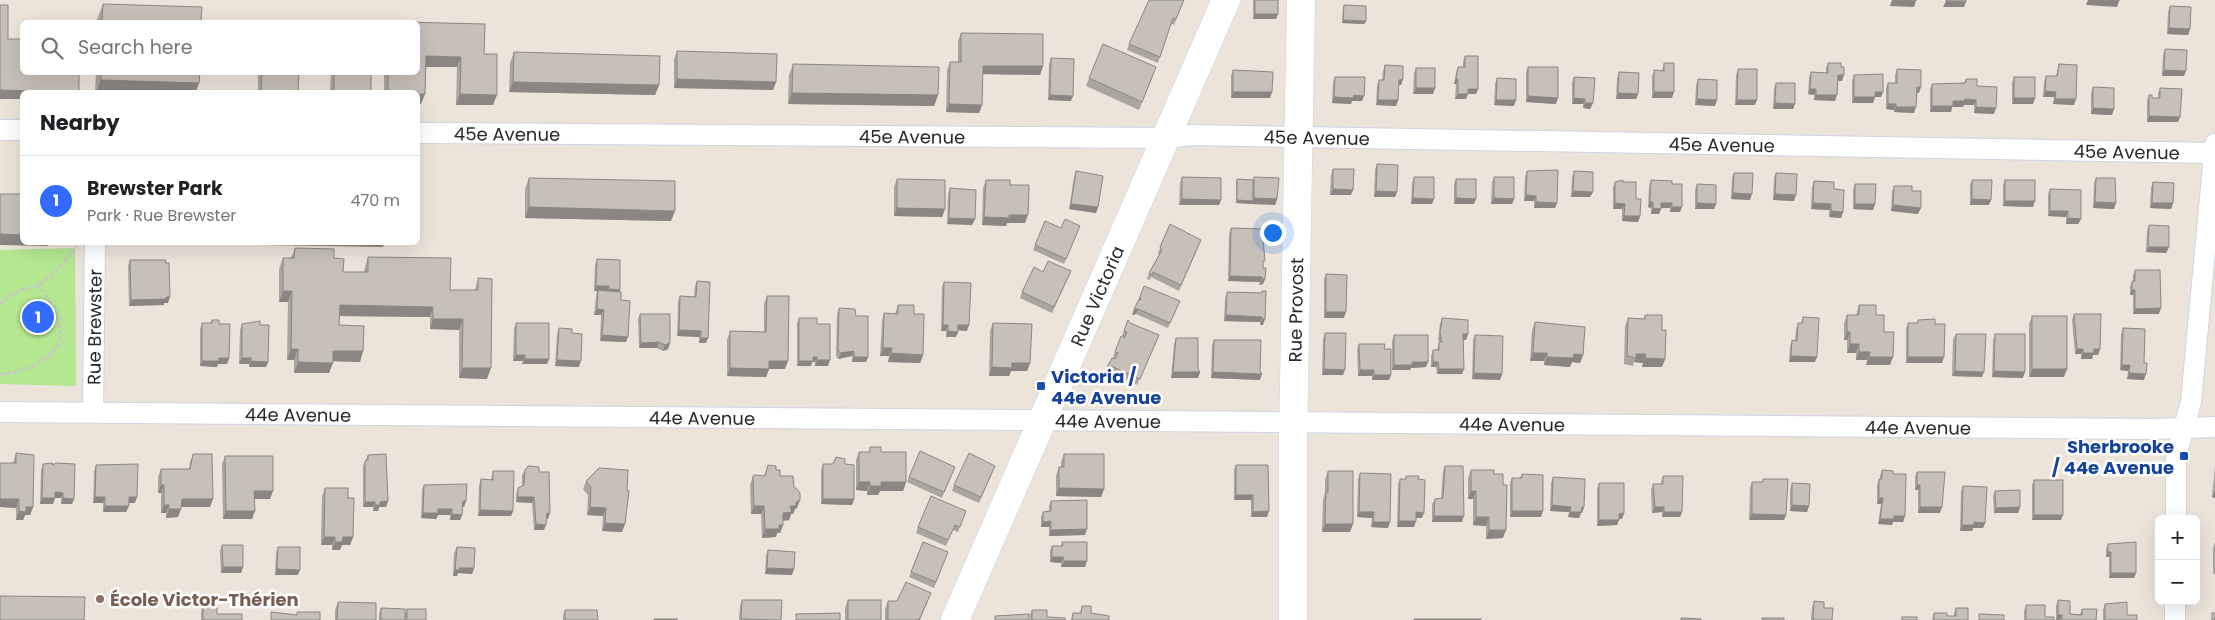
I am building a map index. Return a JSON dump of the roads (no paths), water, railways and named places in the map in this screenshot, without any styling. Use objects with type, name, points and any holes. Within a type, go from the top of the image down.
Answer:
[{"type":"main road","name":"Rue Victoria","points":[[955,620],[1226,0]]},
{"type":"main road","name":"Rue Provost","points":[[1293,620],[1293,422],[1301,0]]},
{"type":"street","points":[[0,130],[20,130]]},
{"type":"street","name":"45e Avenue","points":[[420,133],[1166,138],[1192,135],[2215,150]]},
{"type":"street","points":[[2176,515],[2176,456],[2190,402],[2215,150]]},
{"type":"street","name":"Rue Brewster","points":[[93,412],[95,245]]},
{"type":"street","name":"44e Avenue","points":[[0,412],[2141,429],[2215,427]]},
{"type":"street","points":[[2175,605],[2175,620]]},
{"type":"place","name":"Brewster Park","points":[[38,317]]},
{"type":"place","name":"Victoria / 44e Avenue","points":[[1041,386]]},
{"type":"place","name":"Sherbrooke / 44e Avenue","points":[[2184,456]]},
{"type":"place","name":"École Victor-Thérien","points":[[100,599]]}]
